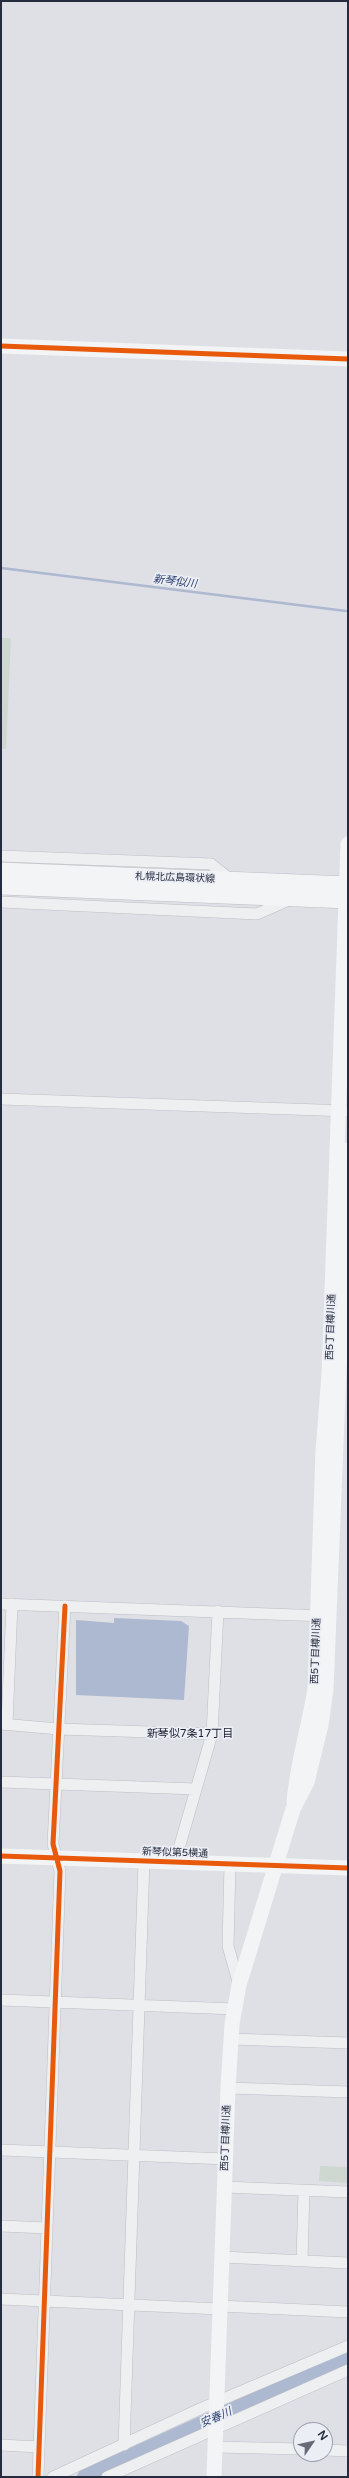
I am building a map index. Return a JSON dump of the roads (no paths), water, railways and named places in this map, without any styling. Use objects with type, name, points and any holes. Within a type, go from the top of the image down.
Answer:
[{"type":"main road","points":[[1,346],[348,359]]},
{"type":"main road","name":"西5丁目樽川通","points":[[322,1616],[343,1111],[348,844]]},
{"type":"main road","name":"札幌北広島環状線","points":[[1,871],[231,880],[347,892]]},
{"type":"main road","name":"札幌北広島環状線","points":[[1,886],[293,898],[347,892]]},
{"type":"main road","name":"西5丁目樽川通","points":[[214,2477],[224,2187],[231,2039],[239,1985],[293,1809],[296,1778],[309,1723],[314,1689],[322,1616],[340,1374],[348,1150]]},
{"type":"main road","name":"新琴似第5横通","points":[[1,1856],[348,1868]]},
{"type":"street","points":[[1,856],[211,864],[231,880]]},
{"type":"street","points":[[1,902],[257,914],[293,898]]},
{"type":"street","points":[[1,1099],[343,1111]]},
{"type":"street","points":[[212,1734],[59,1729],[4,1724],[6,1604],[322,1616]]},
{"type":"street","points":[[38,2477],[60,1871],[53,1844],[65,1606]]},
{"type":"street","points":[[175,1862],[212,1734],[218,1611]]},
{"type":"street","points":[[1,1782],[196,1789]]},
{"type":"street","points":[[124,2445],[144,1861]]},
{"type":"street","points":[[230,1864],[228,1946],[239,1985]]},
{"type":"street","points":[[1,2000],[235,2009]]},
{"type":"street","points":[[231,2039],[348,2044]]},
{"type":"street","points":[[228,2088],[348,2092]]},
{"type":"street","points":[[1,2150],[226,2159]]},
{"type":"street","points":[[224,2187],[348,2192]]},
{"type":"street","points":[[302,2261],[304,2190]]},
{"type":"street","points":[[1,2226],[47,2228]]},
{"type":"street","points":[[222,2257],[348,2263]]},
{"type":"street","points":[[1,2299],[348,2312]]},
{"type":"street","points":[[107,2477],[124,2473],[217,2415],[348,2346]]},
{"type":"street","points":[[53,2477],[124,2445],[348,2370]]},
{"type":"street","points":[[1,2445],[39,2447]]},
{"type":"street","points":[[216,2447],[293,2449]]},
{"type":"street","points":[[333,2450],[348,2451]]},
{"type":"water","points":[[114,1618],[181,1621],[189,1626],[184,1700],[76,1695],[76,1620],[114,1623]]},
{"type":"waterway","name":"新琴似川","points":[[1,568],[346,611]]},
{"type":"waterway","name":"安春川","points":[[85,2477],[348,2358]]},
{"type":"district","name":"新琴似7条17丁目","points":[[190,1734]]}]
